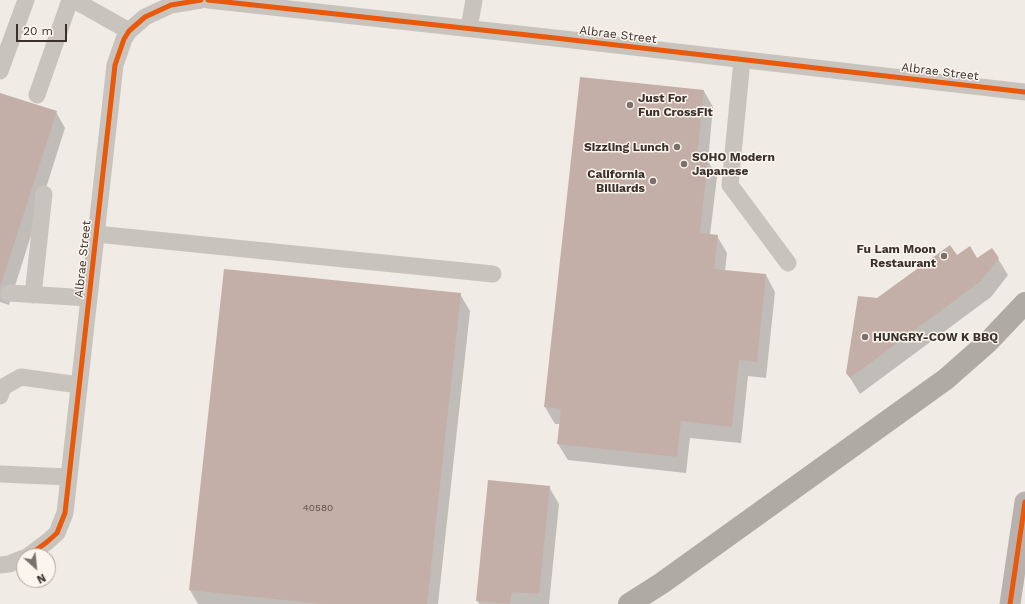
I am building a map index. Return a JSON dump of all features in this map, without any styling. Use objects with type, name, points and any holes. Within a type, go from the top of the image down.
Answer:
[{"type":"highway","points":[[629,604],[662,583],[946,379],[988,342],[1025,303]]},
{"type":"main road","points":[[1010,604],[1025,502]]},
{"type":"street","points":[[0,71],[26,0]]},
{"type":"street","points":[[37,95],[70,0]]},
{"type":"street","points":[[74,0],[130,31]]},
{"type":"street","name":"Albrae Street","points":[[39,548],[57,533],[65,513],[116,65],[124,39],[130,31],[145,18],[171,5],[201,0]]},
{"type":"street","name":"Albrae Street","points":[[208,0],[469,28],[1025,92]]},
{"type":"street","points":[[469,28],[474,0]]},
{"type":"street","points":[[742,60],[730,185],[788,263]]},
{"type":"street","points":[[33,295],[44,194]]},
{"type":"street","points":[[96,234],[493,274]]},
{"type":"street","points":[[9,293],[89,298]]},
{"type":"street","points":[[0,396],[3,387],[21,378],[79,385]]},
{"type":"street","points":[[0,474],[69,476]]},
{"type":"street","points":[[0,565],[16,561]]},
{"type":"building","points":[[580,77],[704,90],[697,158],[708,159],[700,233],[718,235],[714,269],[766,274],[757,362],[739,360],[732,427],[681,421],[677,457],[557,444],[561,409],[544,407]]},
{"type":"building","points":[[0,93],[57,111],[0,287]]},
{"type":"building","points":[[950,245],[957,255],[970,246],[977,258],[992,248],[999,258],[981,281],[850,378],[846,373],[858,296],[877,298]]},
{"type":"building","points":[[224,269],[461,293],[427,604],[321,604],[189,590]]},
{"type":"building","points":[[488,480],[550,486],[539,594],[512,592],[510,604],[476,601]]},
{"type":"cycle path","points":[[39,548],[57,533],[65,513],[115,65],[124,39],[129,31],[145,17],[171,5],[201,0]]},
{"type":"cycle path","points":[[208,0],[1025,92]]},
{"type":"cycle path","points":[[1010,604],[1025,502]]},
{"type":"place","name":"Just For Fun CrossFit","points":[[630,105]]},
{"type":"place","name":"Sizzling Lunch","points":[[677,147]]},
{"type":"place","name":"SOHO Modern Japanese","points":[[684,164]]},
{"type":"place","name":"California Billiards","points":[[653,181]]},
{"type":"place","name":"Fu Lam Moon Restaurant","points":[[944,256]]},
{"type":"place","name":"HUNGRY-COW K BBQ","points":[[865,337]]}]
